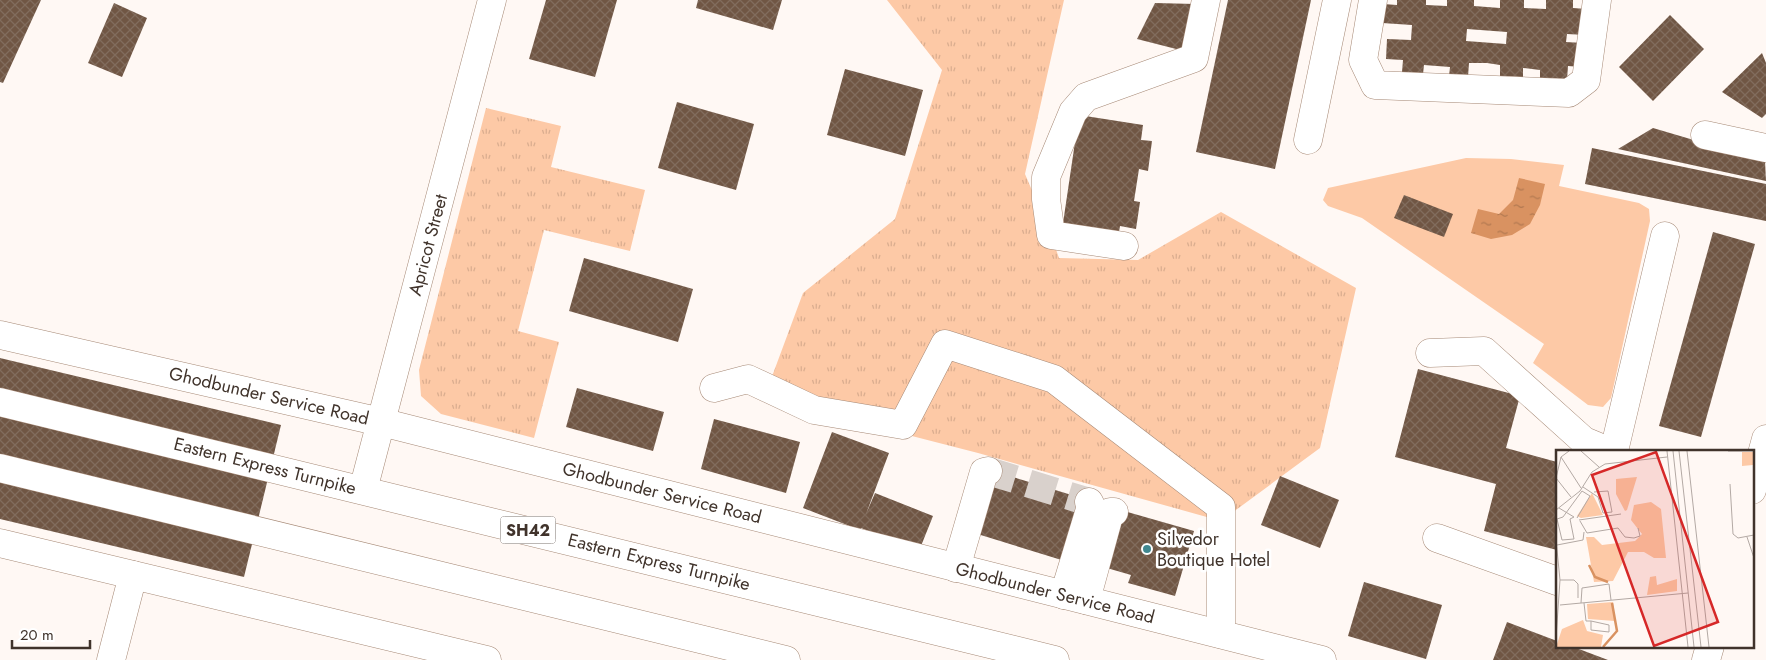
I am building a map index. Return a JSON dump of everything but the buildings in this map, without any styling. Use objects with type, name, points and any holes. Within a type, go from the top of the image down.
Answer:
[{"type":"street","name":"Apricot Street","points":[[364,490],[492,0]]},
{"type":"street","points":[[1124,246],[1051,235],[1046,199],[1046,177],[1073,112],[1086,97],[1194,58],[1206,0]]},
{"type":"street","points":[[1308,140],[1337,0]]},
{"type":"street","points":[[1373,0],[1363,60],[1375,85],[1569,93],[1586,80],[1597,0]]},
{"type":"street","points":[[1705,135],[1766,148]]},
{"type":"street","points":[[1614,450],[1665,236]]},
{"type":"street","name":"Ghodbunder Service Road","points":[[0,335],[381,422],[1322,660]]},
{"type":"street","points":[[714,388],[748,379],[814,410],[903,425],[945,344],[1054,379],[1221,506],[1220,634]]},
{"type":"street","points":[[1430,353],[1484,351],[1584,441],[1606,450]]},
{"type":"street","name":"Eastern Express Turnpike","points":[[0,402],[1055,660]]},
{"type":"street","points":[[1754,483],[1766,439]]},
{"type":"street","points":[[0,468],[786,660]]},
{"type":"street","points":[[956,568],[984,472],[988,471]]},
{"type":"street","points":[[1075,598],[1091,506],[1089,502]]},
{"type":"street","points":[[1075,598],[1110,512],[1114,512]]},
{"type":"street","points":[[1437,538],[1556,581]]},
{"type":"street","points":[[0,543],[487,660]]},
{"type":"street","points":[[111,660],[133,575]]},
{"type":"green space","points":[[887,0],[1064,0],[1025,174],[1059,258],[1138,260],[1221,212],[1356,288],[1320,448],[1221,521],[978,453],[764,398],[803,293],[895,219],[942,70]]},
{"type":"green space","points":[[486,108],[561,126],[551,167],[645,190],[630,251],[544,230],[518,331],[559,342],[534,438],[441,414],[421,396],[419,370]]},
{"type":"green space","points":[[1466,158],[1511,159],[1564,165],[1559,186],[1639,203],[1649,209],[1650,221],[1611,398],[1603,407],[1588,405],[1533,363],[1544,344],[1362,218],[1328,206],[1323,200],[1328,188]]},
{"type":"water","points":[[1519,178],[1545,184],[1540,205],[1530,224],[1512,235],[1491,239],[1471,233],[1478,209],[1499,214],[1513,200]]},
{"type":"tunnel","points":[[988,471],[1089,502]]},
{"type":"place","name":"Silvedor Boutique Hotel","points":[[1147,549]]}]
